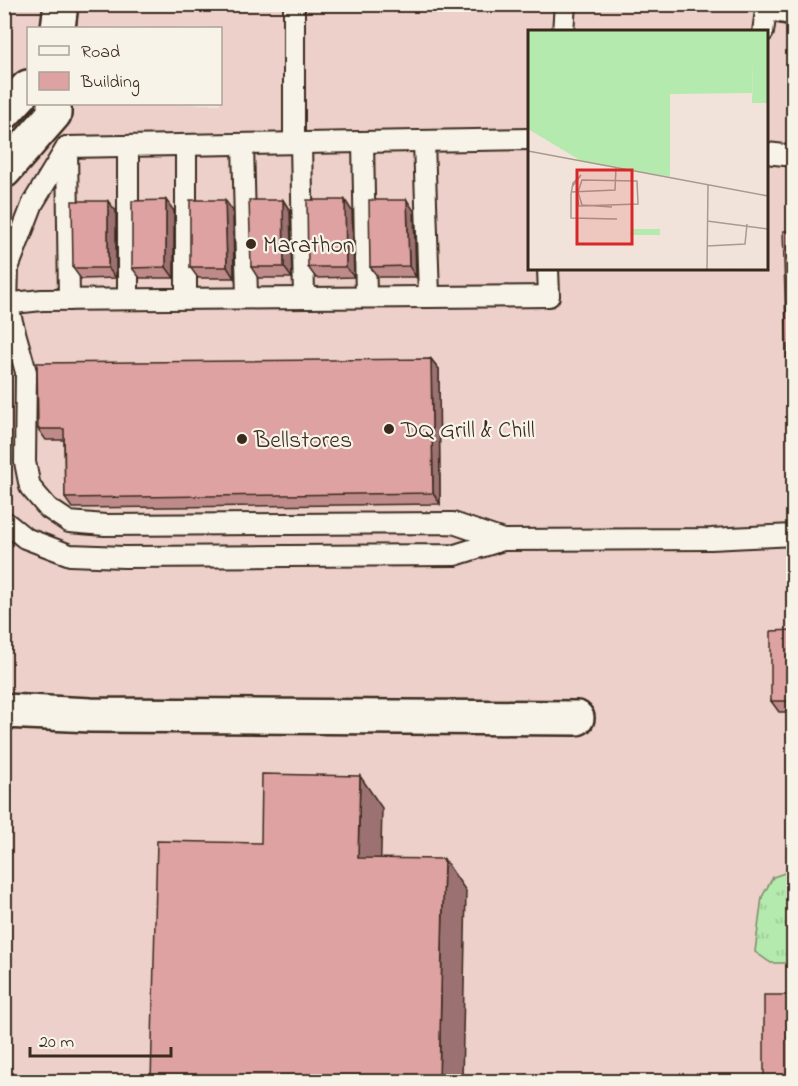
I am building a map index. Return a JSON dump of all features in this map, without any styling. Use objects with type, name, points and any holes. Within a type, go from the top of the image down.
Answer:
[{"type":"main road","points":[[58,27],[61,4]]},
{"type":"main road","points":[[773,4],[794,8]]},
{"type":"main road","points":[[4,113],[27,88]]},
{"type":"main road","points":[[4,171],[54,114],[54,105]]},
{"type":"main road","points":[[4,711],[91,715],[577,718]]},
{"type":"lane","points":[[294,4],[304,297]]},
{"type":"lane","points":[[563,30],[565,4]]},
{"type":"lane","points":[[763,30],[767,4]]},
{"type":"lane","points":[[67,147],[528,139]]},
{"type":"lane","points":[[424,141],[429,296]]},
{"type":"lane","points":[[363,143],[366,297]]},
{"type":"lane","points":[[243,144],[247,297]]},
{"type":"lane","points":[[186,145],[186,298]]},
{"type":"lane","points":[[128,146],[128,299]]},
{"type":"lane","points":[[67,147],[69,300]]},
{"type":"lane","points":[[67,147],[28,214],[8,268],[5,308],[26,372],[26,462],[30,487],[48,508],[69,522],[105,525],[453,523],[503,540]]},
{"type":"lane","points":[[768,153],[794,156]]},
{"type":"lane","points":[[5,308],[42,300],[549,296],[548,270]]},
{"type":"lane","points":[[4,521],[25,538],[70,555],[124,557],[454,555],[503,540],[711,539],[794,535]]},
{"type":"shaded area","points":[[773,4],[793,8],[793,1081],[5,1082],[5,5]]},
{"type":"green space","points":[[793,870],[793,963],[771,963],[755,952],[762,897],[773,877]]},
{"type":"building","points":[[166,200],[166,267],[132,268],[132,201]]},
{"type":"building","points":[[190,200],[225,200],[227,267],[190,267]]},
{"type":"building","points":[[249,200],[283,200],[284,267],[251,267]]},
{"type":"building","points":[[307,200],[345,200],[346,267],[308,267]]},
{"type":"building","points":[[369,200],[407,200],[409,266],[370,267]]},
{"type":"building","points":[[72,201],[108,201],[108,268],[73,268]]},
{"type":"building","points":[[783,231],[794,231],[794,357],[787,357]]},
{"type":"building","name":"Bellstores","points":[[431,359],[433,493],[65,498],[64,429],[38,429],[37,363]]},
{"type":"building","points":[[794,630],[794,701],[771,701],[771,631]]},
{"type":"building","points":[[262,774],[360,776],[358,858],[444,859],[439,1082],[151,1082],[157,841],[261,843]]},
{"type":"building","points":[[764,995],[794,995],[794,1082],[764,1082]]},
{"type":"place","name":"Marathon","points":[[251,244]]},
{"type":"place","name":"DQ Grill & Chill","points":[[389,429]]},
{"type":"place","name":"Bellstores","points":[[242,439]]}]
